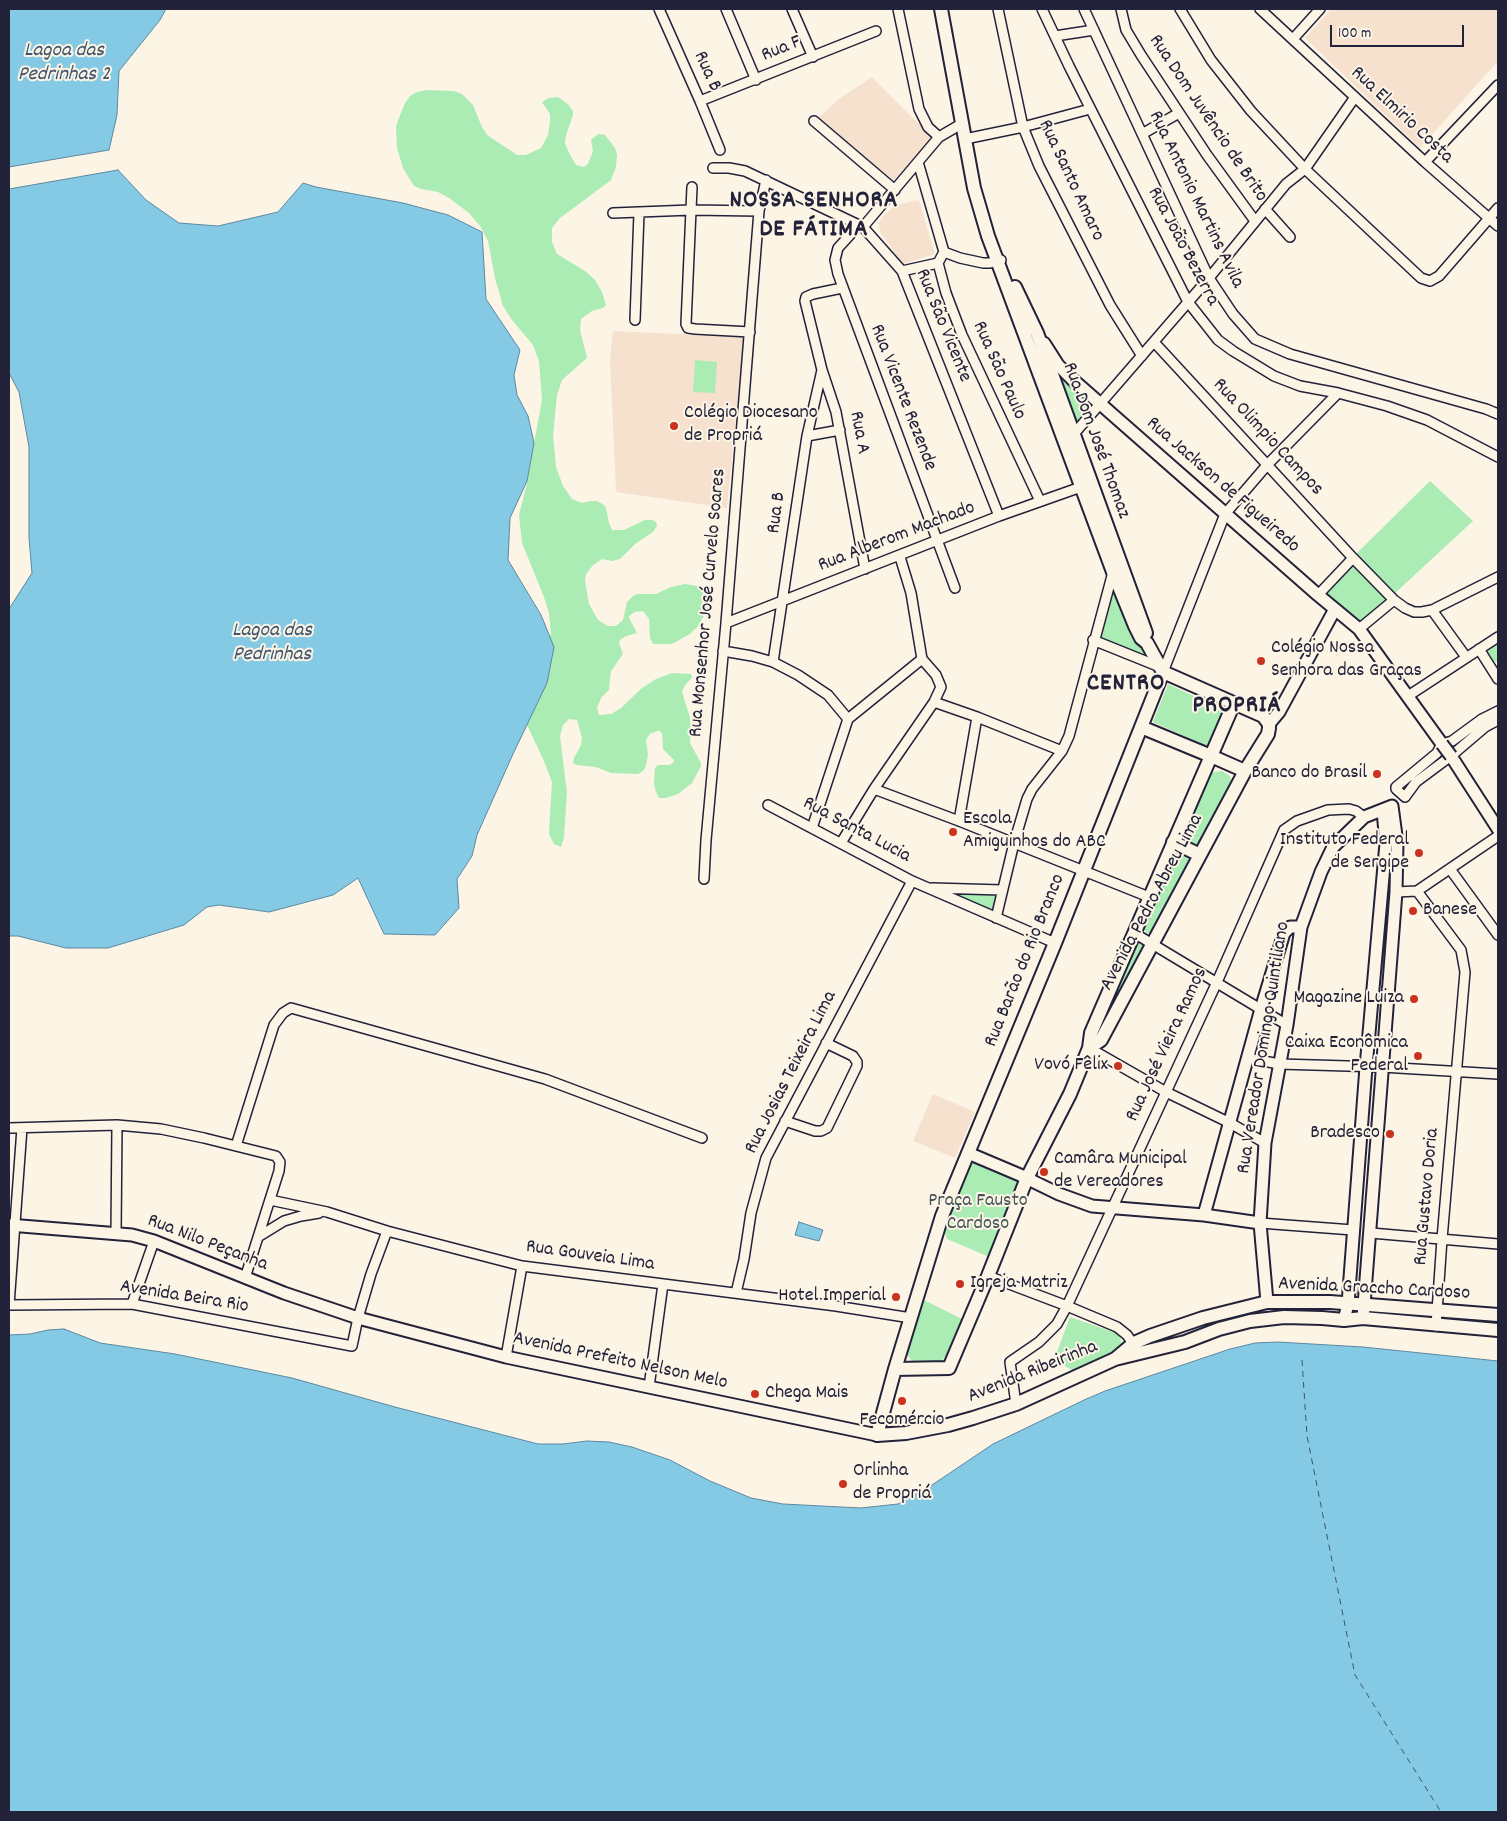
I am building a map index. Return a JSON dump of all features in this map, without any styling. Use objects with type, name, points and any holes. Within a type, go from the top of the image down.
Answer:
[{"type":"main road","points":[[942,9],[974,188],[988,236],[1046,375],[1069,439]]},
{"type":"main road","name":"Rua Dom José Thomaz","points":[[999,261],[1037,333],[1046,375]]},
{"type":"main road","name":"Rua Dom José Thomaz","points":[[1069,439],[1081,486],[1113,572],[1135,626],[1147,643]]},
{"type":"main road","name":"Rua Dom José Thomaz","points":[[1069,439],[1120,560],[1144,625],[1147,643]]},
{"type":"main road","points":[[1147,643],[1162,669],[1263,716],[1269,724]]},
{"type":"main road","name":"Rua Barão do Rio Branco","points":[[968,1153],[1055,943],[1141,727],[1162,669]]},
{"type":"main road","name":"Avenida Pedro Abreu Lima","points":[[1027,1178],[1062,1110],[1090,1048],[1091,1033],[1234,703]]},
{"type":"main road","name":"Avenida Pedro Abreu Lima","points":[[1090,1048],[1101,1040],[1244,771],[1268,734],[1269,724]]},
{"type":"main road","points":[[1141,727],[1244,771]]},
{"type":"main road","points":[[1173,842],[1200,855]]},
{"type":"main road","points":[[877,1435],[895,1369],[942,1216],[968,1153]]},
{"type":"main road","points":[[895,1369],[949,1368],[1027,1178]]},
{"type":"main road","name":"Avenida Graccho Cardoso","points":[[1137,1349],[1204,1318],[1267,1302],[1330,1302],[1498,1315]]},
{"type":"main road","name":"Avenida Graccho Cardoso","points":[[1137,1349],[1184,1342],[1250,1320],[1284,1317],[1344,1320],[1363,1318],[1436,1326],[1498,1330]]},
{"type":"main road","name":"Avenida Ribeirinha","points":[[877,1435],[906,1433],[948,1425],[1016,1404],[1137,1349]]},
{"type":"street","name":"Rua B","points":[[659,9],[720,150]]},
{"type":"street","points":[[726,9],[756,80]]},
{"type":"street","points":[[792,9],[813,57]]},
{"type":"street","points":[[898,9],[919,109],[928,127],[939,136]]},
{"type":"street","name":"Rua Santo Amaro","points":[[998,9],[1023,127],[1039,166],[1110,305],[1142,356]]},
{"type":"street","name":"Rua João Bezerra","points":[[1042,9],[1090,109],[1188,302],[1218,340],[1249,362],[1274,376],[1300,386],[1338,393],[1387,406],[1427,420],[1498,456]]},
{"type":"street","name":"Rua Antonio Martins Avila","points":[[1084,9],[1210,278],[1233,314],[1255,339],[1290,354],[1498,414]]},
{"type":"street","name":"Rua Dom Juvêncio de Brito","points":[[1120,9],[1126,30],[1179,113],[1255,221]]},
{"type":"street","points":[[1180,9],[1211,60],[1251,111],[1305,169],[1421,278],[1430,281],[1439,276],[1498,208]]},
{"type":"street","name":"Rua Elmirio Costa","points":[[1260,9],[1425,162],[1498,226]]},
{"type":"street","points":[[1293,39],[1320,9]]},
{"type":"street","points":[[1055,36],[1094,30]]},
{"type":"street","name":"Rua F","points":[[700,101],[876,32]]},
{"type":"street","points":[[1425,162],[1498,85]]},
{"type":"street","points":[[1069,439],[1210,278],[1264,209],[1286,184],[1305,169],[1355,98]]},
{"type":"street","points":[[965,139],[1023,127],[1090,109]]},
{"type":"street","points":[[1142,134],[1179,113]]},
{"type":"street","points":[[814,121],[895,190]]},
{"type":"street","points":[[861,226],[895,190],[939,136],[963,123]]},
{"type":"street","points":[[902,271],[938,263],[944,252],[918,162]]},
{"type":"street","name":"Rua São Vicente","points":[[713,168],[745,171],[861,226],[902,271],[999,516]]},
{"type":"street","name":"Rua Monsenhor José Curvelo Soares","points":[[704,879],[750,332],[758,211],[766,180]]},
{"type":"street","points":[[692,187],[686,326],[695,329],[750,332]]},
{"type":"street","points":[[1264,209],[1290,237]]},
{"type":"street","points":[[613,213],[691,210],[758,211]]},
{"type":"street","points":[[635,320],[639,213]]},
{"type":"street","name":"Rua Vicente Rezende","points":[[861,226],[838,248],[835,254],[842,288],[955,588]]},
{"type":"street","points":[[944,252],[987,264],[999,261]]},
{"type":"street","name":"Rua São Paulo","points":[[938,263],[946,293],[962,335],[1040,501]]},
{"type":"street","name":"Rua A","points":[[842,288],[808,296],[806,297],[806,306],[840,430],[865,570]]},
{"type":"street","name":"Rua Jackson de Figueiredo","points":[[1037,333],[1058,365],[1072,379],[1358,629],[1448,750],[1498,829]]},
{"type":"street","name":"Rua Olimpio Campos","points":[[1154,342],[1394,600],[1414,612],[1432,610]]},
{"type":"street","name":"Rua B","points":[[773,662],[806,436],[822,370]]},
{"type":"street","points":[[1093,640],[1162,669],[1225,514],[1268,464],[1338,393]]},
{"type":"street","points":[[806,436],[840,430]]},
{"type":"street","name":"Rua Alberom Machado","points":[[726,624],[900,557],[999,516],[1081,486]]},
{"type":"street","points":[[841,844],[874,789],[934,702],[940,690],[941,684],[936,675],[922,659],[911,593],[900,557]]},
{"type":"street","points":[[1318,595],[1353,558]]},
{"type":"street","points":[[996,918],[1014,843],[1029,794],[1062,751],[1074,722],[1093,640],[1113,572],[1120,560]]},
{"type":"street","points":[[1466,657],[1432,610],[1498,576]]},
{"type":"street","points":[[1358,629],[1394,600]]},
{"type":"street","points":[[1269,724],[1278,712],[1335,609]]},
{"type":"street","points":[[1408,696],[1498,637]]},
{"type":"street","points":[[1479,648],[1497,672]]},
{"type":"street","points":[[723,651],[773,662],[818,686],[848,719]]},
{"type":"street","points":[[812,828],[848,719],[922,659]]},
{"type":"street","points":[[934,702],[1062,751]]},
{"type":"street","points":[[1448,750],[1452,741],[1482,719],[1498,711]]},
{"type":"street","points":[[959,821],[977,717]]},
{"type":"street","points":[[1448,750],[1437,753],[1396,787],[1396,789],[1405,797],[1416,782],[1448,750],[1498,718]]},
{"type":"street","points":[[874,789],[1149,897]]},
{"type":"street","points":[[1364,817],[1388,808],[1402,794]]},
{"type":"street","name":"Rua Santa Lucia","points":[[768,805],[912,881],[1055,943]]},
{"type":"street","name":"Rua José Vieira Ramos","points":[[1016,1404],[1010,1362],[1039,1342],[1057,1324],[1067,1306],[1287,827],[1316,813],[1337,808],[1356,811],[1364,817]]},
{"type":"street","points":[[1363,1318],[1396,892],[1388,808]]},
{"type":"street","name":"Rua Vereador Domingo Quintiliano","points":[[1267,1302],[1260,1223],[1265,1143],[1278,1064],[1287,1025],[1301,927],[1329,854],[1341,838],[1364,817]]},
{"type":"street","points":[[1396,892],[1417,891],[1498,836]]},
{"type":"street","points":[[1344,1320],[1348,1304],[1366,1067],[1391,843]]},
{"type":"street","points":[[1450,868],[1498,935]]},
{"type":"street","name":"Rua Josias Teixeira Lima","points":[[736,1293],[751,1213],[766,1158],[912,881]]},
{"type":"street","points":[[927,888],[1002,890]]},
{"type":"street","name":"Rua Gustavo Doria","points":[[1417,891],[1461,950],[1465,972],[1436,1326]]},
{"type":"street","points":[[1204,1215],[1284,933],[1290,927],[1301,927]]},
{"type":"street","points":[[1134,933],[1287,1025]]},
{"type":"street","points":[[236,1146],[274,1025],[283,1013],[291,1008],[546,1079],[702,1138]]},
{"type":"street","points":[[785,1121],[815,1131],[827,1128],[857,1066],[856,1059],[826,1043]]},
{"type":"street","points":[[1090,1048],[1166,1092],[1230,1123],[1265,1143]]},
{"type":"street","points":[[1248,1058],[1278,1064],[1382,1067],[1498,1074]]},
{"type":"street","points":[[116,1233],[117,1125]]},
{"type":"street","points":[[9,1128],[117,1125],[161,1129],[276,1156],[279,1159],[280,1166],[245,1278]]},
{"type":"street","points":[[9,1305],[12,1225],[22,1128]]},
{"type":"street","points":[[968,1153],[1079,1203],[1092,1206],[1204,1215],[1260,1223],[1353,1230]]},
{"type":"street","name":"Rua Gouveia Lima","points":[[270,1200],[327,1212],[387,1231],[522,1266],[736,1293],[911,1318]]},
{"type":"street","points":[[258,1237],[284,1221],[327,1212]]},
{"type":"street","name":"Rua Nilo Peçanha","points":[[12,1225],[116,1233],[154,1240],[245,1278],[358,1318]]},
{"type":"street","points":[[358,1318],[371,1274],[387,1231]]},
{"type":"street","points":[[1371,1233],[1498,1244]]},
{"type":"street","points":[[132,1304],[154,1240]]},
{"type":"street","points":[[1351,1251],[1369,1251]]},
{"type":"street","points":[[506,1357],[522,1266]]},
{"type":"street","points":[[988,1276],[1117,1327],[1127,1335],[1137,1349]]},
{"type":"street","points":[[649,1387],[663,1284]]},
{"type":"street","name":"Avenida Beira Rio","points":[[9,1305],[132,1304],[352,1346],[358,1318]]},
{"type":"street","name":"Avenida Prefeito Nelson Melo","points":[[358,1318],[506,1357],[877,1435]]},
{"type":"shaded area","points":[[1331,9],[1498,9],[1498,61],[1420,148],[1305,38]]},
{"type":"shaded area","points":[[872,77],[932,137],[894,180],[815,121],[839,99]]},
{"type":"shaded area","points":[[919,200],[935,254],[903,264],[880,232],[879,223],[883,216],[896,205]]},
{"type":"shaded area","name":"Colégio Diocesano de Propriá","points":[[613,331],[744,337],[727,508],[616,492],[610,360]]},
{"type":"shaded area","points":[[933,1094],[975,1112],[955,1158],[913,1141]]},
{"type":"green space","points":[[427,90],[454,91],[462,94],[473,105],[487,135],[517,155],[526,155],[541,148],[548,135],[550,121],[550,114],[542,102],[549,98],[558,97],[568,104],[573,111],[565,143],[576,165],[584,167],[588,164],[593,151],[591,140],[598,134],[605,135],[615,148],[617,155],[616,167],[611,180],[560,218],[552,228],[552,242],[557,254],[585,271],[595,280],[602,292],[606,305],[603,308],[592,311],[581,319],[580,330],[587,358],[562,380],[557,395],[553,435],[556,467],[563,486],[572,499],[582,503],[597,501],[604,505],[612,530],[624,530],[645,520],[656,522],[657,526],[653,532],[635,544],[620,559],[612,561],[602,559],[593,565],[586,574],[585,581],[589,604],[598,620],[608,626],[616,626],[623,620],[627,602],[633,596],[637,594],[656,594],[671,587],[685,584],[703,587],[711,601],[698,626],[690,634],[672,644],[653,644],[650,638],[649,619],[643,611],[635,612],[629,616],[637,633],[620,640],[619,643],[623,654],[611,671],[609,690],[601,698],[597,708],[599,715],[611,714],[656,679],[672,673],[691,674],[692,678],[685,685],[682,692],[690,718],[690,743],[701,763],[692,783],[678,794],[659,798],[654,784],[655,768],[658,765],[669,765],[674,760],[663,749],[660,731],[650,734],[646,740],[648,755],[646,766],[638,774],[611,773],[596,767],[576,765],[573,763],[574,758],[581,745],[582,738],[577,720],[569,719],[563,725],[560,736],[567,793],[564,837],[561,847],[554,844],[549,834],[552,782],[526,723],[547,640],[551,634],[549,613],[544,597],[522,543],[519,515],[542,400],[539,361],[533,345],[503,306],[488,241],[480,226],[469,213],[449,198],[438,192],[414,186],[403,168],[397,148],[396,127],[405,103],[410,96]]},
{"type":"green space","points":[[695,360],[717,362],[715,393],[693,392]]},
{"type":"green space","points":[[1061,374],[1094,403],[1074,428],[1057,378]]},
{"type":"green space","points":[[1430,481],[1473,521],[1394,594],[1356,554]]},
{"type":"green space","points":[[1353,565],[1386,600],[1361,623],[1325,592]]},
{"type":"green space","points":[[1112,585],[1146,655],[1101,638]]},
{"type":"green space","points":[[1498,642],[1498,661],[1491,661],[1487,654],[1488,649]]},
{"type":"green space","points":[[1168,684],[1225,711],[1209,747],[1153,722]]},
{"type":"green space","points":[[1222,771],[1230,776],[1232,784],[1202,844],[1190,844],[1183,833],[1208,775]]},
{"type":"green space","points":[[1180,854],[1188,858],[1190,864],[1154,932],[1147,933],[1142,927],[1172,857]]},
{"type":"green space","points":[[942,891],[998,893],[993,913]]},
{"type":"green space","points":[[1136,943],[1142,943],[1145,948],[1090,1044]]},
{"type":"green space","name":"Praça Fausto Cardoso","points":[[972,1159],[1017,1182],[991,1253],[987,1256],[947,1239],[944,1231]]},
{"type":"green space","points":[[924,1300],[962,1319],[950,1353],[941,1361],[917,1362],[912,1361],[908,1356],[908,1349]]},
{"type":"green space","points":[[1070,1317],[1119,1334],[1122,1344],[1120,1348],[1117,1352],[1074,1371],[1059,1363],[1055,1357]]},
{"type":"water","name":"Lagoa das Pedrinhas 2","points":[[9,9],[166,9],[160,20],[119,71],[117,115],[109,150],[9,167]]},
{"type":"water","name":"Lagoa das Pedrinhas","points":[[118,170],[146,200],[179,223],[218,226],[278,212],[303,183],[403,203],[448,215],[482,232],[486,299],[520,350],[514,375],[517,395],[528,416],[534,443],[527,481],[510,518],[508,560],[541,615],[554,647],[547,683],[477,835],[472,856],[457,879],[459,908],[435,935],[384,934],[358,878],[333,895],[269,912],[219,905],[207,907],[184,925],[108,948],[66,948],[18,936],[9,936],[9,609],[32,573],[29,538],[29,447],[19,392],[9,373],[9,189]]},
{"type":"water","points":[[799,1222],[823,1230],[819,1241],[795,1235]]},
{"type":"water","points":[[64,1329],[100,1343],[175,1354],[292,1378],[538,1444],[563,1444],[587,1441],[609,1442],[632,1447],[670,1460],[710,1481],[751,1498],[783,1504],[861,1508],[898,1504],[929,1487],[993,1444],[1105,1391],[1230,1349],[1255,1343],[1278,1342],[1363,1347],[1498,1361],[1498,1812],[9,1812],[9,1335]]},
{"type":"ferry route","points":[[1302,1360],[1307,1436],[1355,1675],[1441,1812]]},
{"type":"place","name":"Colégio Diocesano de Propriá","points":[[674,426]]},
{"type":"place","name":"Colégio Nossa Senhora das Graças","points":[[1261,661]]},
{"type":"place","name":"Banco do Brasil","points":[[1377,774]]},
{"type":"place","name":"Escola Amiguinhos do ABC","points":[[953,832]]},
{"type":"place","name":"Instituto Federal de Sergipe","points":[[1419,853]]},
{"type":"place","name":"Banese","points":[[1413,911]]},
{"type":"place","name":"Magazine Luiza","points":[[1414,999]]},
{"type":"place","name":"Caixa Econômica Federal","points":[[1418,1056]]},
{"type":"place","name":"Vovó Fêlix","points":[[1118,1066]]},
{"type":"place","name":"Bradesco","points":[[1390,1134]]},
{"type":"place","name":"Camâra Municipal de Vereadores","points":[[1044,1172]]},
{"type":"place","name":"Igreja Matriz","points":[[960,1284]]},
{"type":"place","name":"Hotel Imperial","points":[[896,1297]]},
{"type":"place","name":"Chega Mais","points":[[755,1394]]},
{"type":"place","name":"Fecomércio","points":[[902,1401]]},
{"type":"place","name":"Orlinha de Propriá","points":[[843,1484]]},
{"type":"district","name":"NOSSA SENHORA DE FÁTIMA","points":[[814,218]]},
{"type":"district","name":"CENTRO","points":[[1126,686]]},
{"type":"district","name":"PROPRIÁ","points":[[1237,708]]}]
